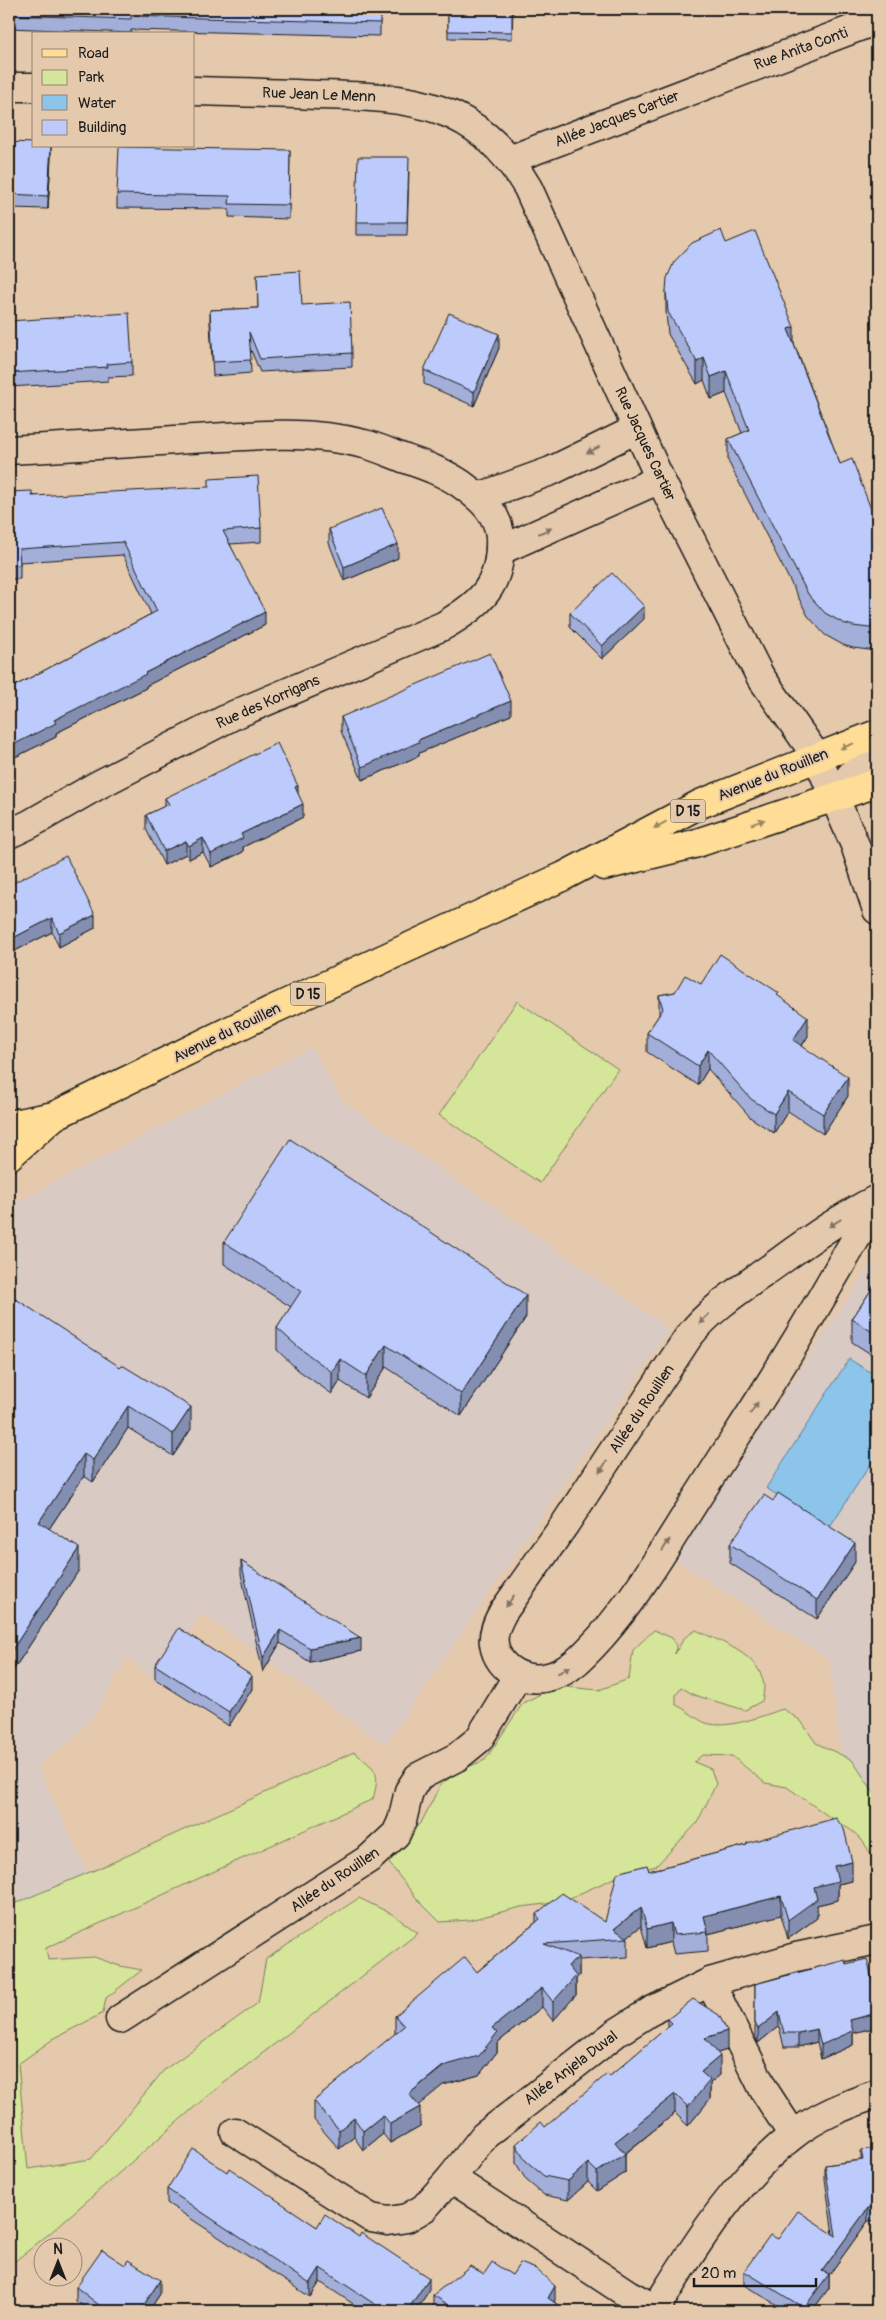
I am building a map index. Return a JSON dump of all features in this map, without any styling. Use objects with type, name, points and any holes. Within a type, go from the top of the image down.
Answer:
[{"type":"main road","name":"Avenue du Rouillen","points":[[9,1125],[54,1116],[272,1010],[564,876],[700,804],[877,734]]},
{"type":"main road","name":"Avenue du Rouillen","points":[[564,876],[694,844],[877,783]]},
{"type":"main road","name":"Avenue du Rouillen","points":[[9,1156],[54,1116]]},
{"type":"street","name":"Rue Anita Conti","points":[[725,77],[877,20]]},
{"type":"street","name":"Allée Jacques Cartier","points":[[509,160],[725,77]]},
{"type":"street","points":[[9,87],[32,87]]},
{"type":"street","name":"Rue Jean Le Menn","points":[[195,91],[358,96],[403,100],[442,110]]},
{"type":"street","name":"Rue Jacques Cartier","points":[[442,110],[485,135],[509,160],[528,188],[660,479],[760,676],[817,757],[855,845],[877,910]]},
{"type":"street","points":[[479,496],[551,470],[637,429]]},
{"type":"street","name":"Rue des Korrigans","points":[[9,450],[262,436],[309,436],[364,444],[448,475],[479,496],[493,515],[500,530],[501,550],[496,577],[486,592],[470,610],[443,626],[234,716],[98,785],[9,834]]},
{"type":"street","points":[[501,550],[660,479]]},
{"type":"street","points":[[834,796],[857,768],[877,754]]},
{"type":"street","name":"Allée du Rouillen","points":[[877,1200],[793,1346],[644,1580],[602,1636],[569,1669],[551,1677],[536,1679],[518,1675],[508,1670],[499,1659],[493,1643],[495,1626],[502,1612],[565,1524],[701,1321],[735,1292],[811,1238],[877,1200]]},
{"type":"street","name":"Allée du Rouillen","points":[[120,2019],[370,1858],[396,1834],[402,1821],[409,1791],[418,1777],[457,1757],[479,1739],[518,1675]]},
{"type":"street","name":"Allée Anjela Duval","points":[[235,2132],[371,2218],[388,2221],[407,2218],[424,2208],[451,2178],[484,2136],[616,2033],[651,2011],[710,1982],[805,1955],[877,1940]]},
{"type":"street","points":[[710,1982],[764,2090],[793,2135]]},
{"type":"street","points":[[451,2178],[628,2294],[657,2310],[715,2217],[739,2186],[793,2135],[824,2116],[877,2094]]},
{"type":"shaded area","points":[[311,1047],[343,1101],[670,1329],[385,1745],[202,1613],[155,1679],[127,1658],[98,1709],[76,1736],[37,1766],[104,1905],[9,1942],[9,1206]]},
{"type":"shaded area","points":[[877,1254],[877,1821],[843,1816],[841,1755],[829,1660],[674,1559]]},
{"type":"green space","points":[[517,1001],[618,1069],[540,1183],[439,1115]]},
{"type":"green space","points":[[654,1630],[672,1638],[676,1646],[675,1654],[684,1638],[696,1630],[738,1650],[755,1665],[761,1675],[764,1686],[762,1701],[745,1710],[694,1695],[681,1687],[676,1695],[676,1705],[703,1722],[714,1725],[744,1721],[783,1709],[801,1721],[816,1743],[852,1760],[877,1797],[877,1870],[868,1849],[854,1832],[787,1787],[765,1783],[732,1756],[702,1755],[694,1762],[711,1769],[716,1784],[697,1823],[656,1866],[614,1878],[561,1902],[521,1907],[470,1920],[440,1922],[418,1900],[389,1863],[407,1837],[422,1821],[441,1784],[463,1769],[485,1760],[523,1703],[556,1686],[599,1690],[629,1679],[633,1650]]},
{"type":"green space","points":[[354,1752],[375,1771],[376,1782],[373,1799],[46,1948],[48,1960],[94,1957],[120,1966],[142,1970],[106,1998],[103,2013],[53,2039],[18,2064],[28,2169],[91,2159],[164,2070],[258,2003],[266,1959],[359,1898],[392,1914],[418,1933],[206,2097],[44,2238],[32,2238],[32,2247],[9,2266],[9,1906],[109,1864]]},
{"type":"water","points":[[849,1359],[877,1376],[877,1454],[829,1528],[766,1488]]},
{"type":"building","points":[[9,9],[380,9],[380,23],[131,16],[131,19],[9,15]]},
{"type":"building","points":[[448,9],[512,9],[512,32],[448,31]]},
{"type":"building","points":[[9,142],[32,143],[32,148],[51,148],[48,196],[9,194]]},
{"type":"building","points":[[119,148],[290,150],[289,205],[229,204],[230,196],[117,194]]},
{"type":"building","points":[[358,157],[409,157],[407,222],[356,222]]},
{"type":"building","points":[[721,230],[726,243],[755,231],[794,327],[788,329],[840,464],[852,459],[877,525],[877,627],[869,628],[843,623],[825,613],[808,594],[728,439],[749,430],[726,371],[711,377],[704,358],[697,362],[668,312],[667,278],[674,262],[692,243]]},
{"type":"building","points":[[300,271],[302,305],[350,302],[352,353],[260,359],[249,332],[251,360],[213,362],[210,310],[258,308],[257,274]]},
{"type":"building","points":[[129,313],[132,362],[107,364],[108,367],[9,373],[9,321]]},
{"type":"building","points":[[449,313],[499,334],[474,392],[424,370]]},
{"type":"building","points":[[258,476],[261,528],[223,531],[265,612],[54,720],[56,723],[9,747],[9,689],[157,611],[123,542],[19,549],[20,565],[9,565],[9,492],[32,491],[32,496],[209,487],[209,479]]},
{"type":"building","points":[[382,508],[398,544],[344,567],[329,529]]},
{"type":"building","points":[[612,573],[644,606],[602,646],[570,613]]},
{"type":"building","points":[[490,653],[511,701],[418,740],[419,742],[362,767],[341,717]]},
{"type":"building","points":[[277,743],[298,786],[295,787],[303,804],[241,834],[243,838],[211,854],[203,838],[189,846],[186,841],[164,851],[146,815],[169,804],[165,798]]},
{"type":"building","points":[[66,856],[95,915],[59,933],[52,918],[9,940],[9,885]]},
{"type":"building","points":[[720,954],[779,993],[777,995],[808,1017],[793,1040],[848,1077],[823,1114],[788,1092],[774,1114],[751,1099],[708,1050],[698,1066],[647,1033],[663,1009],[659,995],[675,992],[685,975],[701,984]]},
{"type":"building","points":[[290,1139],[526,1295],[461,1394],[386,1345],[366,1376],[340,1359],[332,1372],[298,1347],[277,1328],[301,1291],[224,1242]]},
{"type":"building","points":[[877,1281],[877,1335],[852,1319]]},
{"type":"building","points":[[16,1299],[120,1367],[122,1365],[191,1407],[173,1434],[128,1406],[93,1460],[84,1454],[39,1522],[79,1548],[9,1653],[9,1310]]},
{"type":"building","points":[[778,1493],[855,1543],[817,1600],[730,1544],[764,1495],[773,1501]]},
{"type":"building","points":[[241,1561],[361,1638],[310,1648],[280,1630],[263,1658]]},
{"type":"building","points":[[179,1628],[252,1676],[229,1712],[155,1665]]},
{"type":"building","points":[[836,1818],[844,1829],[852,1862],[834,1866],[838,1881],[814,1887],[817,1899],[788,1920],[781,1896],[704,1916],[708,1932],[674,1935],[671,1923],[647,1929],[641,1907],[614,1929],[628,1938],[544,1944],[579,1957],[568,1966],[576,1976],[553,2002],[542,1988],[492,2028],[497,2033],[479,2056],[443,2066],[409,2094],[420,2107],[390,2124],[383,2115],[363,2131],[354,2118],[339,2130],[314,2101],[404,2026],[395,2016],[465,1957],[477,1972],[540,1919],[536,1914],[562,1893],[605,1922],[617,1873],[647,1865],[649,1871],[747,1845],[747,1843]]},
{"type":"building","points":[[867,1959],[877,2000],[877,2013],[850,2020],[853,2031],[821,2045],[817,2029],[798,2033],[784,2033],[779,2012],[758,2029],[755,2023],[755,1984],[845,1960],[846,1964]]},
{"type":"building","points":[[693,1999],[719,2015],[727,2031],[705,2038],[720,2056],[701,2072],[710,2080],[688,2107],[675,2094],[615,2142],[625,2154],[597,2172],[588,2163],[568,2181],[544,2176],[526,2161],[516,2144],[541,2122],[545,2127],[607,2074],[610,2076],[672,2023],[668,2019]]},
{"type":"building","points":[[877,2148],[877,2207],[868,2208],[822,2271],[829,2274],[804,2308],[744,2271],[770,2235],[778,2239],[798,2211],[836,2236],[825,2165],[863,2160],[861,2150]]},
{"type":"building","points":[[193,2149],[227,2172],[229,2168],[317,2227],[325,2214],[359,2237],[361,2233],[429,2278],[407,2311],[385,2311],[320,2268],[310,2284],[167,2189]]},
{"type":"building","points":[[102,2250],[125,2265],[128,2260],[160,2280],[140,2311],[99,2311],[97,2310],[99,2305],[77,2288],[82,2288],[82,2278]]},
{"type":"building","points":[[492,2262],[512,2275],[520,2263],[536,2269],[555,2286],[548,2298],[567,2311],[458,2311],[433,2295],[470,2266],[484,2274]]}]
